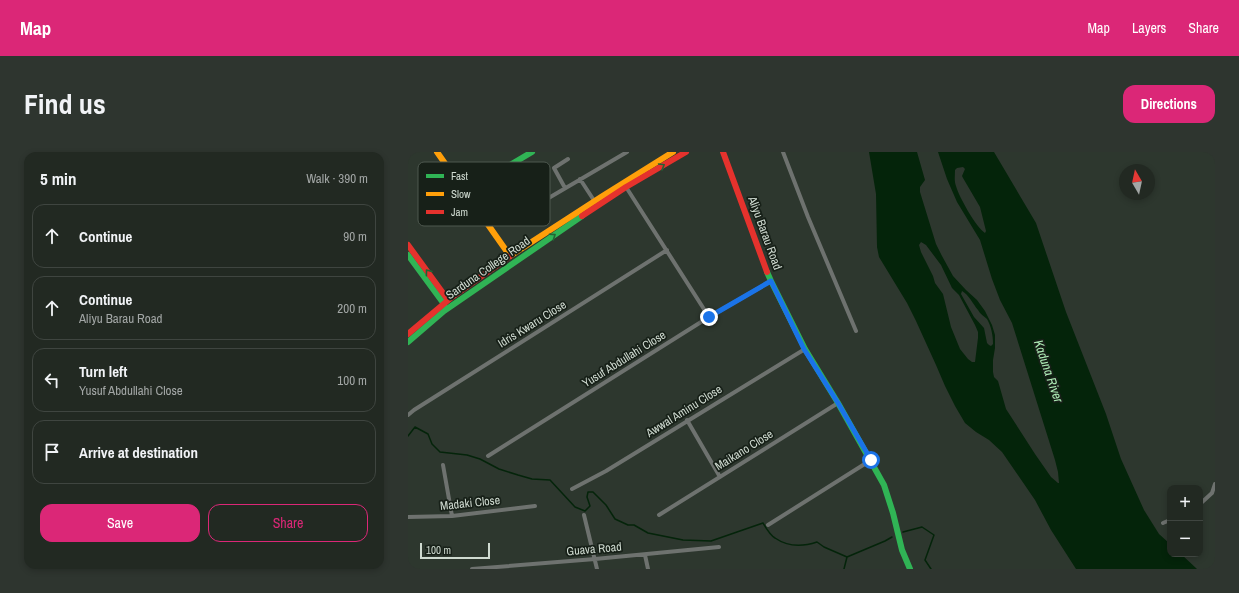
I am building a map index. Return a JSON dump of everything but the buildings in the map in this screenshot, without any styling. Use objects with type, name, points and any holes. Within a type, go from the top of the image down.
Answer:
[{"type":"street","points":[[437,152],[444,162]]},
{"type":"street","points":[[515,162],[532,152]]},
{"type":"street","points":[[550,197],[627,152]]},
{"type":"street","name":"Sarduna College Road","points":[[408,334],[446,302],[510,256],[596,203],[673,152]]},
{"type":"street","name":"Sarduna College Road","points":[[408,342],[444,311],[596,203],[686,152]]},
{"type":"street","name":"Aliyu Barau Road","points":[[723,152],[771,281],[804,349],[838,403],[884,485],[893,513],[902,550],[910,569]]},
{"type":"street","points":[[783,152],[808,218],[856,331]]},
{"type":"street","points":[[565,188],[554,168],[568,159]]},
{"type":"street","points":[[580,179],[596,203]]},
{"type":"street","points":[[626,187],[709,317]]},
{"type":"street","points":[[489,226],[510,256]]},
{"type":"street","points":[[408,245],[446,302]]},
{"type":"street","name":"Idris Kwaru Close","points":[[408,415],[667,250]]},
{"type":"street","points":[[408,256],[446,302]]},
{"type":"street","name":"Yusuf Abdullahi Close","points":[[488,456],[709,317],[771,281]]},
{"type":"street","name":"Awwal Aminu Close","points":[[572,489],[606,471],[804,349]]},
{"type":"street","name":"Maikano Close","points":[[660,515],[838,403]]},
{"type":"street","points":[[688,420],[720,477]]},
{"type":"street","points":[[768,525],[871,460]]},
{"type":"street","points":[[443,465],[452,516]]},
{"type":"street","points":[[1203,501],[1212,493],[1215,484]]},
{"type":"street","name":"Madaki Close","points":[[408,517],[452,516],[535,506]]},
{"type":"street","points":[[584,515],[597,569]]},
{"type":"street","points":[[1163,523],[1168,521]]},
{"type":"street","name":"Guava Road","points":[[472,569],[510,568],[719,547]]},
{"type":"street","points":[[645,555],[648,569]]},
{"type":"water","name":"Kaduna River","points":[[869,152],[917,152],[925,180],[920,187],[920,192],[936,244],[953,276],[977,300],[985,311],[992,325],[995,335],[993,372],[994,377],[998,381],[1006,409],[1051,477],[1059,483],[1055,460],[1012,323],[1000,300],[980,240],[957,202],[938,152],[994,152],[1036,223],[1066,312],[1106,414],[1121,459],[1144,510],[1159,534],[1167,541],[1167,557],[1184,557],[1197,569],[1076,569],[1051,530],[1035,500],[1002,452],[989,440],[965,423],[945,386],[907,303],[879,257],[877,247],[876,194]],"holes":[[[963,167],[965,169],[962,176],[980,207],[986,231],[985,233],[977,225],[968,211],[956,186],[955,170]],[[921,242],[926,245],[941,265],[952,288],[959,295],[975,325],[978,332],[975,362],[968,359],[960,349],[951,327],[943,294],[935,283],[921,252],[919,245]],[[962,291],[967,295],[980,313],[987,319],[992,334],[993,344],[991,346],[987,343],[984,328],[974,317],[961,294]]]},
{"type":"waterway","points":[[408,436],[415,427],[428,434],[432,444],[440,452],[467,455],[480,459],[499,469],[518,475],[532,479],[550,480],[575,507],[585,511],[590,506],[587,497],[588,492],[593,492],[606,505],[615,519],[628,525],[634,525],[648,533],[683,540],[711,541],[763,523],[773,537],[780,541],[790,545],[806,545],[817,542],[824,547],[847,557],[892,537]]},
{"type":"waterway","points":[[903,532],[922,527],[934,535],[925,560],[931,569]]},
{"type":"waterway","points":[[844,569],[847,557]]},
{"type":"traffic: fast","points":[[515,162],[532,152]]},
{"type":"traffic: fast","points":[[408,342],[444,311],[582,216]]},
{"type":"traffic: fast","points":[[408,255],[444,304]]},
{"type":"traffic: fast","points":[[767,272],[805,349],[838,403],[884,485],[893,513],[902,550],[910,569]]},
{"type":"traffic: slow","points":[[437,152],[444,162]]},
{"type":"traffic: slow","points":[[510,256],[673,152]]},
{"type":"traffic: slow","points":[[489,226],[510,256]]},
{"type":"traffic: jam","points":[[582,216],[626,187],[686,152]]},
{"type":"traffic: jam","points":[[723,152],[767,272]]},
{"type":"traffic: jam","points":[[408,245],[448,300]]},
{"type":"traffic: jam","points":[[408,334],[452,297],[510,256]]},
{"type":"route","points":[[709,317],[771,281],[804,349],[838,403],[871,460]]}]
